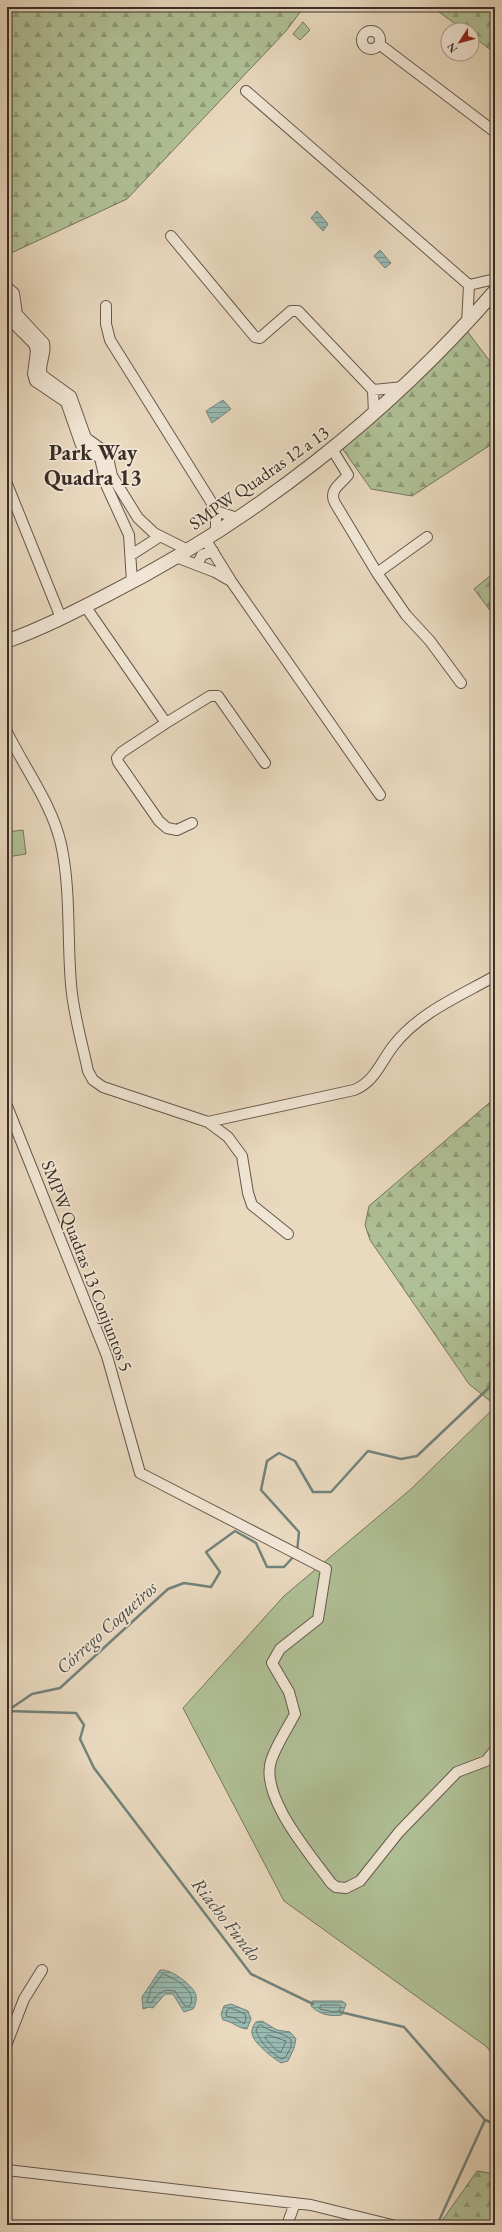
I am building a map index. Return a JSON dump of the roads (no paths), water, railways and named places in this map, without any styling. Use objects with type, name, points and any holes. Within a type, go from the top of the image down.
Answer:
[{"type":"street","points":[[379,44],[495,132]]},
{"type":"street","points":[[246,91],[469,286]]},
{"type":"street","points":[[171,236],[255,337],[260,338],[291,311],[298,311],[372,390],[374,414]]},
{"type":"street","points":[[469,286],[495,279]]},
{"type":"street","points":[[466,324],[469,286]]},
{"type":"street","points":[[7,287],[14,293],[16,310],[20,317],[44,343],[45,348],[40,369],[42,375],[71,396],[86,438],[107,453],[110,471],[129,506],[147,528],[159,536],[188,550]]},
{"type":"street","name":"SMPW Quadras 12 a 13","points":[[7,641],[61,618],[132,582],[210,536],[289,482],[332,449],[405,387],[466,324],[495,291]]},
{"type":"street","points":[[106,306],[106,324],[110,340],[198,478],[216,511],[210,536],[214,553],[231,581],[380,795]]},
{"type":"street","points":[[7,317],[34,344],[36,351],[33,374],[36,381],[66,402],[81,445],[100,458],[107,488],[127,528],[131,554],[132,582]]},
{"type":"street","points":[[372,390],[405,387]]},
{"type":"street","points":[[332,449],[348,476],[334,489],[333,500],[377,573],[406,615],[430,641],[460,683]]},
{"type":"street","points":[[7,484],[61,618]]},
{"type":"street","points":[[216,511],[237,518]]},
{"type":"street","points":[[131,554],[159,536]]},
{"type":"street","points":[[377,573],[427,537]]},
{"type":"street","points":[[202,567],[212,563],[214,553]]},
{"type":"street","points":[[176,557],[202,567],[231,581]]},
{"type":"street","points":[[85,606],[166,723]]},
{"type":"street","points":[[192,823],[177,830],[163,825],[118,762],[117,758],[122,752],[210,696],[218,696],[265,763]]},
{"type":"street","points":[[7,732],[37,786],[61,844],[65,880],[71,991],[90,1075],[103,1087],[208,1122],[228,1137],[242,1156],[248,1193],[252,1205],[288,1234]]},
{"type":"street","points":[[208,1122],[359,1088],[372,1077],[394,1045],[416,1022],[495,976]]},
{"type":"street","name":"SMPW Quadras 13 Conjuntos 5","points":[[7,1106],[107,1356],[140,1473],[326,1569],[318,1619],[280,1649],[272,1663],[289,1692],[295,1714],[271,1761],[271,1789],[281,1811],[336,1887],[346,1888],[360,1881],[398,1832],[457,1772],[486,1761],[495,1750]]},
{"type":"street","points":[[7,2043],[24,2000],[42,1970]]},
{"type":"street","points":[[7,2170],[295,2203],[388,2224]]},
{"type":"street","points":[[287,2225],[295,2203]]},
{"type":"water","points":[[317,211],[328,224],[323,231],[311,218]]},
{"type":"water","points":[[380,250],[391,263],[385,268],[374,256]]},
{"type":"water","points":[[223,400],[231,409],[212,423],[206,411]]},
{"type":"water","points":[[160,1970],[174,1974],[184,1980],[191,1987],[196,1998],[196,2003],[193,2009],[184,2012],[173,1994],[165,1994],[153,2008],[149,2007],[143,2009],[142,1997]]},
{"type":"water","points":[[312,2001],[342,2001],[346,2004],[342,2015],[333,2016],[321,2013],[314,2009],[311,2006]]},
{"type":"water","points":[[231,2004],[248,2011],[251,2019],[247,2029],[223,2020],[221,2014],[224,2006]]},
{"type":"water","points":[[262,2021],[277,2030],[290,2032],[296,2039],[288,2061],[281,2063],[263,2049],[255,2040],[252,2035],[253,2027],[256,2022]]},
{"type":"waterway","name":"Córrego Coqueiros","points":[[297,1552],[299,1532],[261,1490],[267,1461],[279,1453],[295,1461],[313,1492],[331,1492],[368,1451],[401,1459],[417,1456],[495,1382]]},
{"type":"waterway","name":"Córrego Coqueiros","points":[[7,1711],[32,1694],[60,1688],[168,1589],[184,1583],[211,1587],[220,1572],[206,1552],[235,1531],[256,1543],[267,1567],[284,1567],[294,1556]]},
{"type":"waterway","name":"Riacho Fundo","points":[[7,1711],[76,1713],[84,1725],[80,1739],[94,1768],[251,1974],[313,2004]]},
{"type":"waterway","name":"Riacho Fundo","points":[[340,2012],[404,2027],[485,2120],[495,2124]]},
{"type":"waterway","points":[[437,2225],[485,2120]]},
{"type":"district","name":"Park Way Quadra 13","points":[[93,464]]}]
